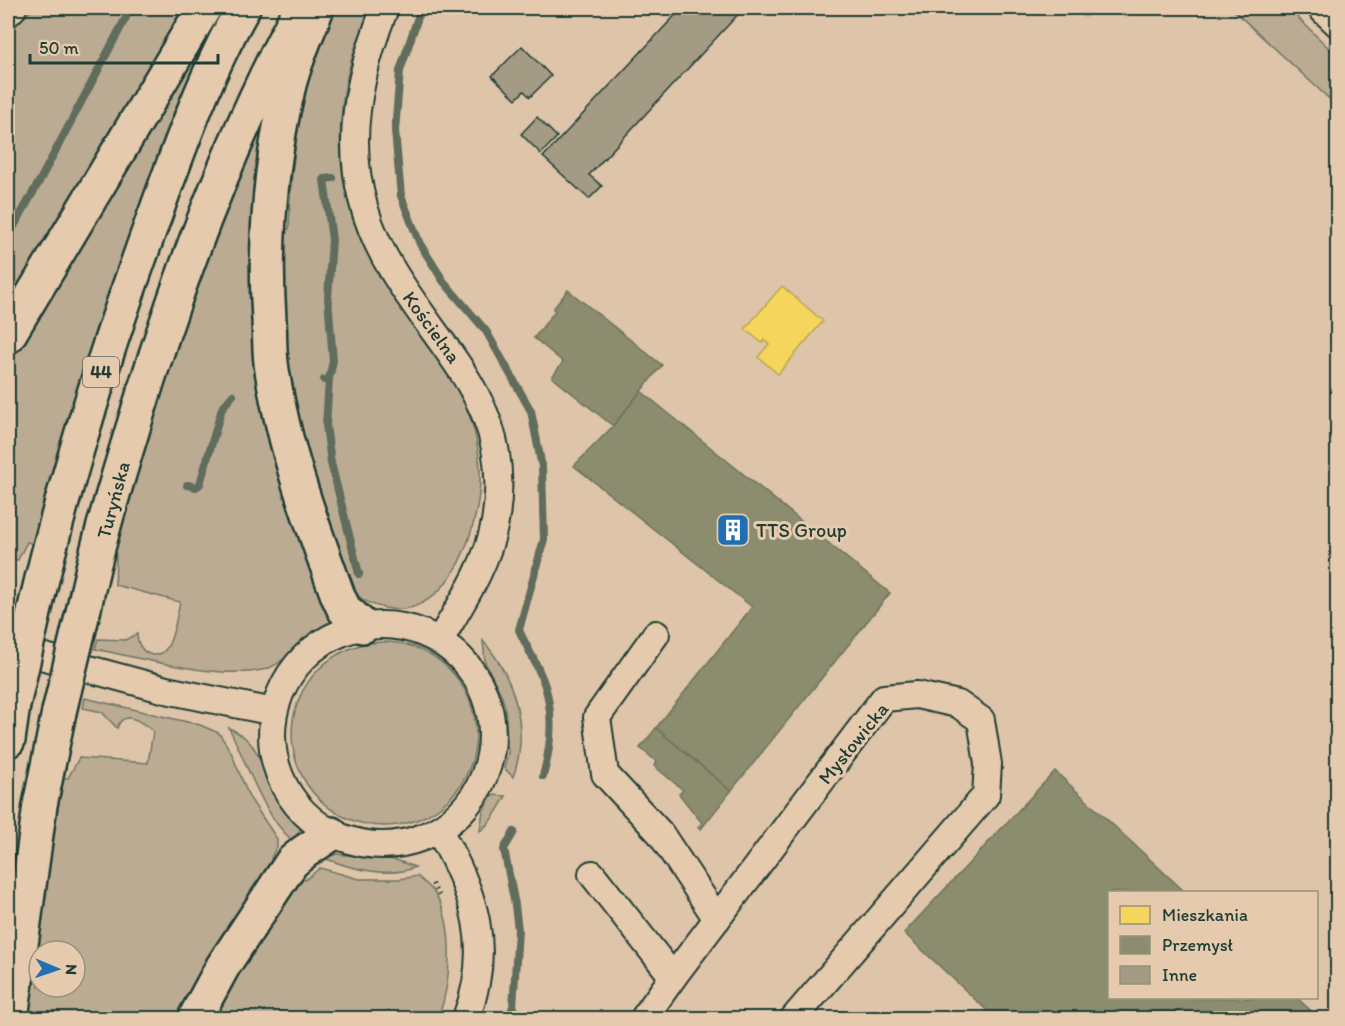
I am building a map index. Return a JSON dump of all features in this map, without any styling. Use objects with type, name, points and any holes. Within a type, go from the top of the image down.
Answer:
[{"type":"highway","points":[[8,336],[204,8]]},
{"type":"highway","name":"44","points":[[8,740],[36,604],[75,455],[117,320],[180,145],[230,31],[243,8]]},
{"type":"highway","name":"Turyńska","points":[[11,1018],[40,805],[59,712],[120,471],[158,348],[223,170],[261,83],[301,8]]},
{"type":"highway","points":[[316,8],[288,87],[275,152],[268,218],[267,291],[272,368],[287,442],[308,513],[344,609],[363,626]]},
{"type":"highway","points":[[195,1018],[223,966],[292,862],[331,834]]},
{"type":"street","points":[[8,13],[13,8]]},
{"type":"street","name":"Kościelna","points":[[385,8],[365,62],[357,102],[355,146],[361,195],[376,241],[394,274],[474,389],[489,427],[496,465],[497,507],[486,556],[440,640]]},
{"type":"street","points":[[390,625],[415,630],[440,640],[462,658],[479,681],[490,708],[493,736],[489,764],[478,790],[461,813],[439,831],[413,842],[386,846],[358,844],[331,834],[307,817],[289,795],[277,769],[272,741],[274,712],[283,688],[296,665],[315,647],[338,634],[363,626],[390,625]]},
{"type":"street","points":[[656,634],[597,717],[605,774],[660,833],[717,919]]},
{"type":"street","points":[[8,649],[166,690],[274,712]]},
{"type":"street","name":"Mysłowicka","points":[[644,1018],[884,699],[916,695],[958,704],[981,720],[988,764],[986,795],[794,1018]]},
{"type":"street","points":[[439,831],[459,865],[475,910],[480,951],[474,998],[466,1018]]},
{"type":"street","points":[[592,874],[673,977]]},
{"type":"path","points":[[432,884],[446,903]]},
{"type":"shaded area","points":[[34,8],[191,8],[8,316],[8,33]]},
{"type":"shaded area","points":[[219,8],[225,8],[34,544],[27,542],[18,560],[8,559],[8,360]]},
{"type":"shaded area","points":[[332,8],[372,8],[351,62],[341,119],[340,148],[343,177],[358,233],[378,273],[454,384],[472,423],[477,446],[480,471],[479,492],[468,540],[445,584],[428,599],[408,608],[385,608],[372,604],[359,596],[350,584],[310,475],[285,361],[280,229],[289,229],[292,172],[300,116],[322,35]]},
{"type":"shaded area","points":[[1231,8],[1288,8],[1337,56],[1337,106]]},
{"type":"shaded area","points":[[272,90],[289,493],[333,625],[316,630],[276,665],[252,672],[208,671],[95,649],[98,639],[125,640],[137,634],[143,650],[157,655],[169,645],[173,633],[180,602],[115,585],[116,555],[112,554],[155,409],[193,294]]},
{"type":"shaded area","points":[[483,641],[504,671],[516,705],[520,741],[513,777],[504,768],[508,753],[505,707],[485,662]]},
{"type":"shaded area","points":[[384,642],[419,649],[449,669],[469,699],[476,734],[469,769],[449,799],[419,819],[384,826],[349,819],[319,799],[299,769],[292,734],[299,699],[319,669],[349,649]]},
{"type":"shaded area","points":[[85,698],[200,725],[219,733],[231,752],[249,797],[277,839],[277,846],[271,858],[277,863],[182,1018],[28,1018],[30,999],[87,999],[87,939],[38,939],[52,838],[64,778],[68,778],[79,758],[148,763],[153,731],[139,721],[129,718],[120,722],[117,728],[102,712],[83,708]]},
{"type":"shaded area","points":[[229,728],[240,734],[254,748],[278,800],[301,828],[293,841],[282,830],[264,803]]},
{"type":"shaded area","points":[[492,795],[506,796],[491,820],[480,831],[483,811]]},
{"type":"shaded area","points":[[337,854],[396,860],[415,867],[393,872],[369,871],[324,858]]},
{"type":"shaded area","points":[[320,868],[359,879],[400,879],[417,876],[434,892],[446,920],[449,954],[446,989],[438,1018],[210,1018],[298,877],[305,880]]},
{"type":"building: Mieszkania","points":[[1074,8],[1095,8],[1085,17]]},
{"type":"building: Mieszkania","points":[[782,286],[823,321],[778,374],[758,357],[769,344],[764,340],[762,343],[745,329]]},
{"type":"building: Przemysł","points":[[568,290],[662,365],[613,426],[552,377],[563,362],[534,338]]},
{"type":"building: Przemysł","name":"TTS Group","points":[[641,391],[890,593],[731,791],[656,728],[752,607],[574,466],[613,426]]},
{"type":"building: Przemysł","points":[[656,728],[731,791],[701,829],[698,827],[702,823],[679,794],[683,790],[654,766],[657,762],[640,748]]},
{"type":"building: Przemysł","points":[[1055,771],[1184,891],[1108,891],[1108,999],[1298,999],[1319,1018],[995,1018],[904,933]]},
{"type":"building: Inne","points":[[682,8],[744,8],[589,175],[602,186],[589,199],[543,157]]},
{"type":"building: Inne","points":[[522,46],[551,76],[530,97],[524,91],[516,99],[492,76]]},
{"type":"building: Inne","points":[[537,117],[557,137],[541,154],[521,134]]},
{"type":"waterway","points":[[8,237],[131,8]]},
{"type":"waterway","points":[[421,8],[400,71],[395,131],[401,196],[420,244],[444,282],[486,331],[531,411],[542,467],[544,539],[519,630],[540,672],[550,708],[548,754],[543,776]]},
{"type":"waterway","points":[[324,380],[329,379],[333,361],[328,298],[332,240],[324,179],[333,178]]},
{"type":"waterway","points":[[329,379],[326,425],[331,463],[359,574]]},
{"type":"waterway","points":[[187,485],[196,487],[200,484],[222,408],[233,395]]},
{"type":"waterway","points":[[508,1018],[513,1007],[518,930],[504,849],[514,832]]},
{"type":"place","name":"TTS Group","points":[[733,530]]}]
